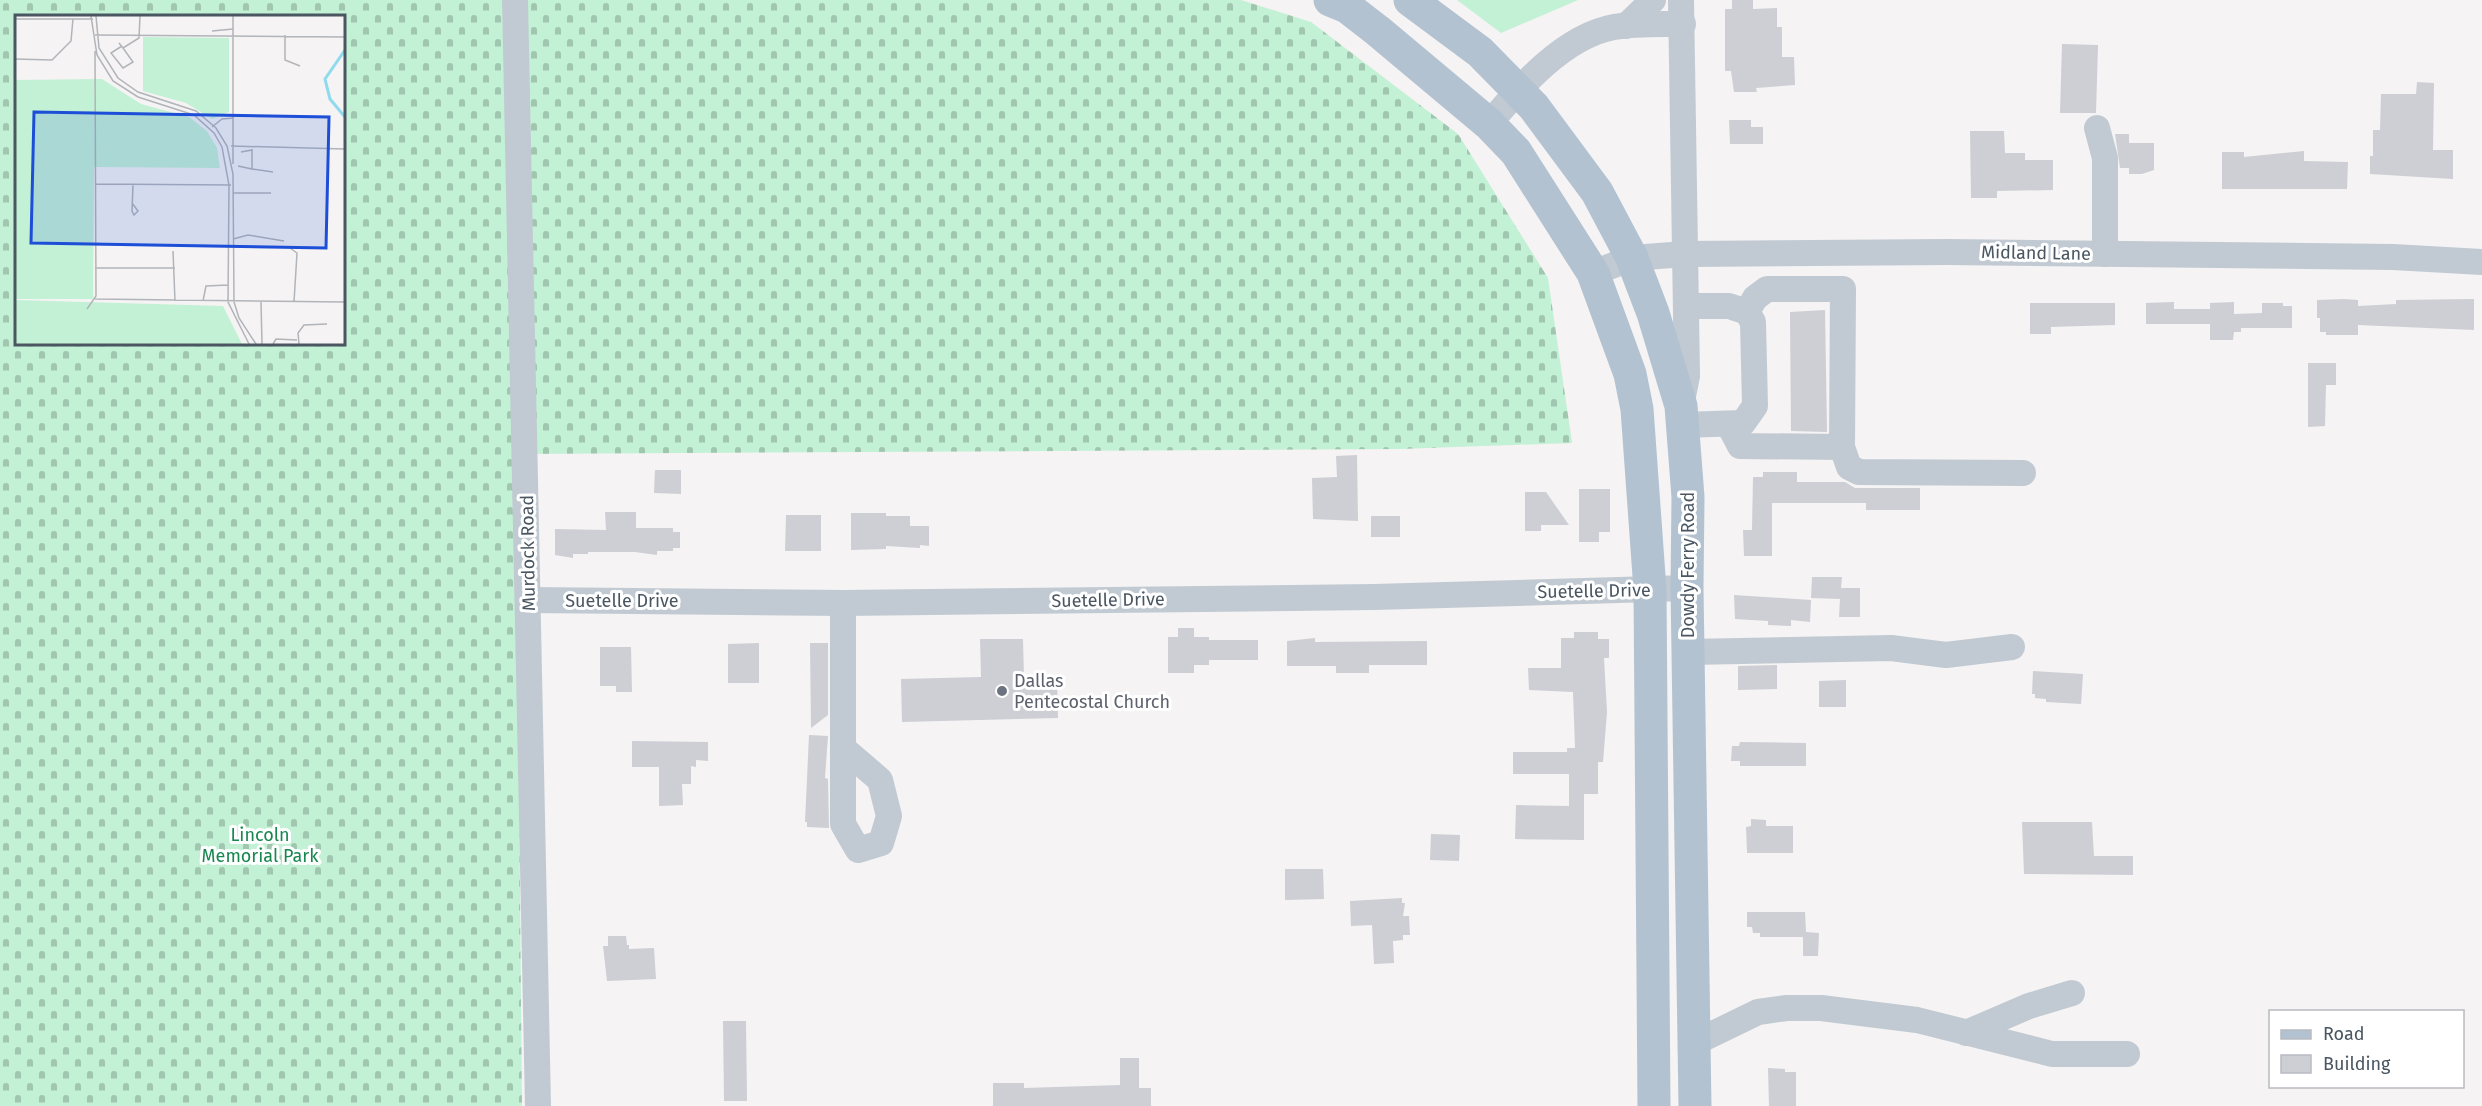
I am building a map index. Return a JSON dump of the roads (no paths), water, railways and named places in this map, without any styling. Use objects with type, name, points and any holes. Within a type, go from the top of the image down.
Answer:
[{"type":"main road","name":"Dowdy Ferry Road","points":[[1330,0],[1347,7],[1378,32],[1489,124],[1516,152],[1571,235],[1593,273],[1626,363],[1637,408],[1650,590],[1654,1106]]},
{"type":"main road","points":[[1410,0],[1480,52],[1540,115],[1587,176],[1632,258],[1653,314],[1681,416]]},
{"type":"main road","name":"Dowdy Ferry Road","points":[[1681,416],[1688,496],[1687,588],[1695,1106]]},
{"type":"street","name":"Murdock Road","points":[[515,0],[538,1106]]},
{"type":"street","points":[[1626,26],[1653,0]]},
{"type":"street","name":"Dowdy Ferry Road","points":[[1489,124],[1517,90],[1555,56],[1586,37],[1612,27],[1626,26],[1682,12],[1687,376],[1681,416]]},
{"type":"street","points":[[2097,128],[2105,159],[2105,254]]},
{"type":"street","name":"Midland Lane","points":[[1593,273],[1632,258],[1685,254],[1948,252],[2393,257],[2482,262]]},
{"type":"street","points":[[1747,312],[1755,298],[1767,289],[1843,289],[1842,447],[1849,467],[1859,472],[2023,472]]},
{"type":"street","points":[[1681,416],[1729,425],[1743,423],[1755,406],[1753,322],[1747,312],[1729,306],[1686,306]]},
{"type":"street","points":[[1729,425],[1740,446],[1842,447]]},
{"type":"street","name":"Suetelle Drive","points":[[529,600],[843,603],[1374,597],[1687,588]]},
{"type":"street","points":[[843,603],[844,749]]},
{"type":"street","points":[[1689,652],[1892,648],[1946,655],[2012,647]]},
{"type":"street","points":[[1966,1033],[2029,1006],[2072,993]]},
{"type":"street","points":[[1694,1043],[1758,1012],[1787,1008],[1821,1008],[1917,1020],[2052,1054],[2127,1054]]},
{"type":"place","name":"Dallas Pentecostal Church","points":[[1002,691]]},
{"type":"park label","name":"Lincoln Memorial Park","points":[[260,845]]}]
